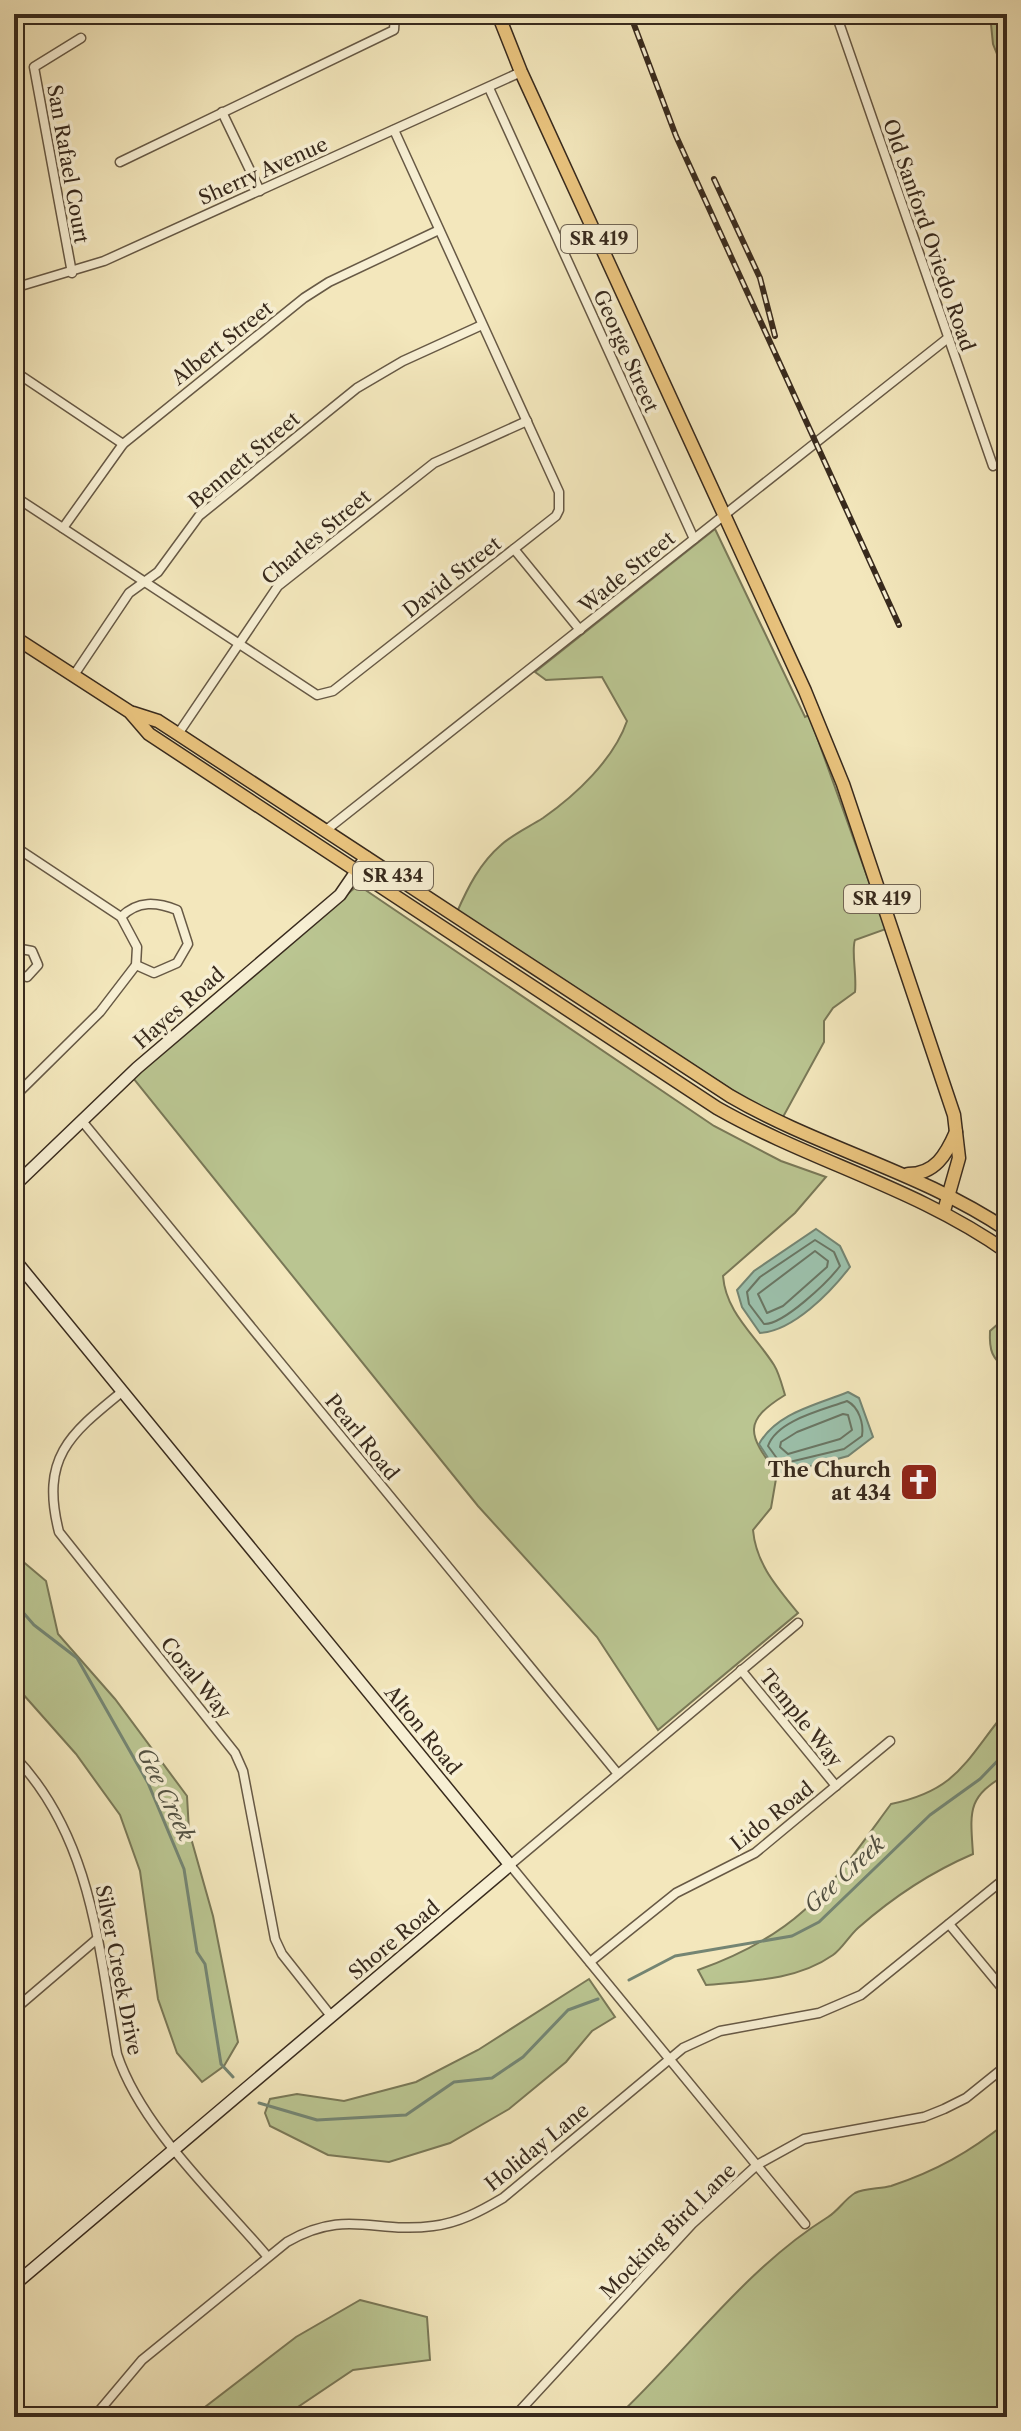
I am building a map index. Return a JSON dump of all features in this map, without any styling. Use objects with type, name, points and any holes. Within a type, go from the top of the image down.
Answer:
[{"type":"main road","name":"SR 419","points":[[498,14],[521,72],[805,691],[843,784],[958,1129],[959,1158],[944,1211]]},
{"type":"main road","name":"SR 434","points":[[15,638],[130,712],[158,721],[759,1113],[949,1196]]},
{"type":"main road","name":"SR 434","points":[[130,712],[149,734],[749,1126],[813,1157],[944,1211]]},
{"type":"main road","points":[[624,1047],[643,1051],[656,1048]]},
{"type":"main road","points":[[903,1174],[924,1172],[941,1160],[958,1129]]},
{"type":"main road","points":[[949,1196],[1007,1230]]},
{"type":"main road","points":[[944,1211],[1007,1252]]},
{"type":"street","points":[[120,162],[394,30],[395,14]]},
{"type":"street","name":"Old Sanford Oviedo Road","points":[[836,14],[993,466]]},
{"type":"street","name":"San Rafael Court","points":[[72,273],[34,67],[81,38]]},
{"type":"street","name":"Sherry Avenue","points":[[14,288],[72,273],[521,72]]},
{"type":"street","name":"George Street","points":[[489,88],[694,539]]},
{"type":"street","points":[[222,112],[260,191]]},
{"type":"street","name":"David Street","points":[[14,496],[309,692],[326,695],[556,516],[561,503],[559,492],[394,130]]},
{"type":"street","name":"Albert Street","points":[[63,528],[123,444],[304,298],[329,282],[439,230]]},
{"type":"street","name":"Bennett Street","points":[[74,675],[129,593],[158,572],[199,516],[357,388],[403,361],[482,325]]},
{"type":"street","name":"Wade Street","points":[[325,831],[948,338]]},
{"type":"street","points":[[14,371],[123,444]]},
{"type":"street","name":"Charles Street","points":[[178,734],[278,586],[421,472],[444,457],[527,421]]},
{"type":"street","points":[[514,549],[580,630]]},
{"type":"street","points":[[14,846],[121,917],[137,947],[136,965],[100,1012],[16,1090]]},
{"type":"street","name":"Hayes Road","points":[[14,1186],[137,1068],[340,895],[366,857]]},
{"type":"street","points":[[121,917],[133,907],[156,901],[177,910],[183,923],[188,944],[177,963],[154,973],[136,965]]},
{"type":"street","points":[[14,973],[27,977],[38,965],[32,951],[16,948]]},
{"type":"street","name":"Pearl Road","points":[[82,1121],[618,1774]]},
{"type":"street","name":"Alton Road","points":[[14,1259],[805,2224]]},
{"type":"street","name":"Coral Way","points":[[123,1391],[78,1428],[59,1454],[55,1498],[59,1532],[235,1753],[243,1771],[275,1939],[282,1954],[331,2016]]},
{"type":"street","name":"Shore Road","points":[[14,2285],[798,1623]]},
{"type":"street","name":"Temple Way","points":[[741,1670],[836,1786]]},
{"type":"street","name":"Lido Road","points":[[590,1962],[676,1893],[755,1853],[890,1741]]},
{"type":"street","name":"Silver Creek Drive","points":[[14,1756],[37,1783],[74,1846],[97,1939],[117,2054],[126,2080],[143,2110],[267,2256]]},
{"type":"street","name":"Holiday Lane","points":[[94,2417],[142,2360],[267,2256],[303,2232],[324,2225],[356,2222],[433,2226],[478,2213],[503,2198],[698,2038],[720,2031],[819,2013],[841,2005],[881,1980],[1003,1880]]},
{"type":"street","points":[[949,1924],[1007,1994]]},
{"type":"street","points":[[14,2010],[97,1939]]},
{"type":"street","name":"Mocking Bird Lane","points":[[514,2417],[692,2224],[757,2165],[804,2139],[924,2117],[944,2109],[966,2098],[1007,2065]]},
{"type":"shaded area","points":[[990,14],[1007,14],[1007,79],[993,44]]},
{"type":"shaded area","points":[[1007,79],[1007,109],[1000,98]]},
{"type":"shaded area","points":[[715,529],[805,717],[809,715],[886,929],[855,940],[855,992],[833,1008],[824,1021],[824,1042],[783,1117],[743,1097],[457,912],[470,885],[494,852],[581,787],[613,749],[627,721],[602,677],[546,680],[535,672]]},
{"type":"shaded area","points":[[358,885],[714,1126],[781,1161],[826,1177],[795,1213],[723,1276],[735,1313],[774,1365],[785,1395],[762,1413],[754,1429],[760,1448],[777,1473],[771,1508],[753,1530],[763,1564],[798,1613],[658,1730],[597,1637],[478,1506],[133,1078]]},
{"type":"shaded area","points":[[1007,1316],[1007,1370],[992,1354],[990,1331]]},
{"type":"shaded area","points":[[14,1554],[46,1581],[58,1634],[115,1699],[187,1796],[189,1831],[213,1916],[238,2042],[224,2066],[202,2082],[177,2053],[158,1999],[140,1871],[120,1815],[76,1754],[14,1684]]},
{"type":"shaded area","points":[[1007,1710],[1007,1774],[984,1790],[974,1806],[971,1826],[973,1854],[927,1877],[884,1906],[819,1964],[788,1975],[706,1985],[698,1970],[763,1940],[810,1905],[830,1884],[891,1804],[914,1798],[947,1781],[970,1758]]},
{"type":"shaded area","points":[[589,1979],[615,2017],[592,2031],[566,2062],[509,2109],[450,2143],[389,2162],[328,2155],[270,2126],[265,2113],[270,2099],[297,2094],[344,2101],[416,2082],[478,2050]]},
{"type":"shaded area","points":[[1007,2122],[1007,2417],[617,2417],[770,2260],[851,2196],[863,2190],[891,2186],[938,2167],[980,2143]]},
{"type":"shaded area","points":[[360,2300],[427,2317],[430,2360],[353,2370],[283,2417],[192,2417],[296,2337]]},
{"type":"water","points":[[816,1229],[840,1246],[850,1267],[821,1299],[798,1318],[773,1331],[760,1333],[742,1307],[737,1290],[754,1271]]},
{"type":"water","points":[[848,1392],[859,1398],[873,1437],[848,1456],[779,1475],[759,1444],[766,1433],[798,1411]]},
{"type":"waterway","name":"Gee Creek","points":[[14,1602],[34,1625],[77,1658],[148,1783],[184,1869],[197,1952],[205,1964],[221,2064],[233,2077]]},
{"type":"waterway","name":"Gee Creek","points":[[629,1980],[675,1956],[792,1936],[819,1922],[930,1815],[980,1779],[1007,1751]]},
{"type":"waterway","name":"Gee Creek","points":[[259,2103],[317,2120],[406,2115],[454,2082],[492,2078],[523,2057],[568,2010],[598,1999]]},
{"type":"railway","points":[[630,14],[676,136],[899,625]]},
{"type":"railway","points":[[714,179],[760,278],[775,336]]},
{"type":"place","name":"The Church at 434","points":[[919,1482]]}]
